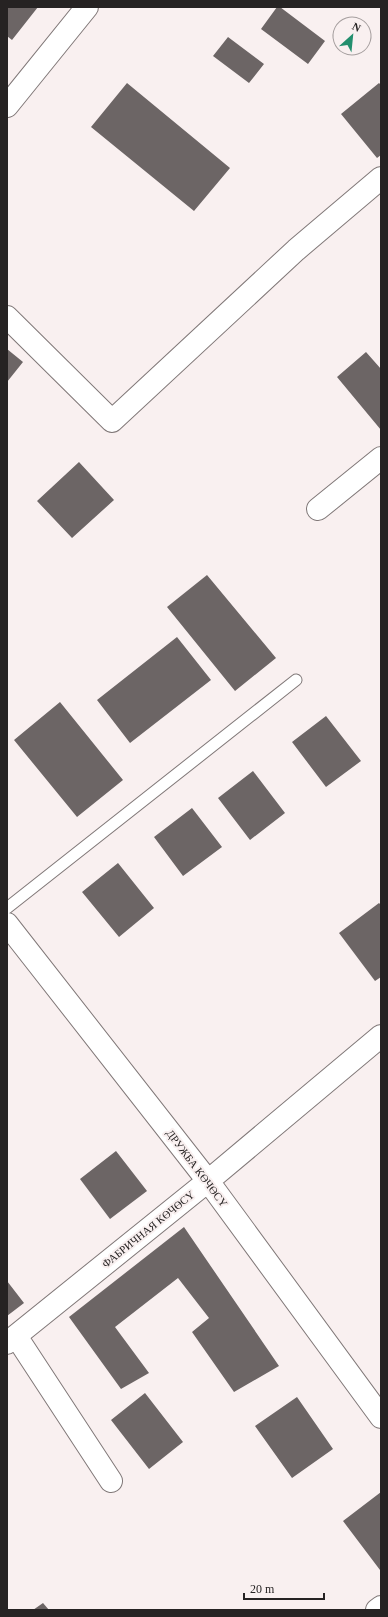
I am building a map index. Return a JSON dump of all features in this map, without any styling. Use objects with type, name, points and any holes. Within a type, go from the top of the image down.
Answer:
[{"type":"street","points":[[7,106],[87,7]]},
{"type":"street","points":[[7,317],[112,422],[296,250],[381,178]]},
{"type":"street","points":[[318,509],[381,458]]},
{"type":"street","name":"ДРУЖБА КӨЧӨСҮ","points":[[7,924],[208,1181],[381,1416]]},
{"type":"street","name":"ФАБРИЧНАЯ КӨЧӨСҮ","points":[[12,1339],[208,1181],[381,1036]]},
{"type":"street","points":[[12,1339],[111,1481]]},
{"type":"street","points":[[377,1610],[381,1607]]},
{"type":"lane","points":[[7,908],[296,680]]},
{"type":"building","points":[[7,7],[38,7],[12,40],[7,36]]},
{"type":"building","points":[[277,7],[280,7],[325,41],[308,64],[261,29]]},
{"type":"building","points":[[228,37],[264,64],[249,83],[213,56]]},
{"type":"building","points":[[127,83],[230,168],[194,211],[91,127]]},
{"type":"building","points":[[379,83],[381,85],[381,155],[377,158],[341,114]]},
{"type":"building","points":[[7,349],[23,362],[7,382]]},
{"type":"building","points":[[366,352],[381,369],[381,430],[337,377]]},
{"type":"building","points":[[79,462],[114,500],[72,538],[37,501]]},
{"type":"building","points":[[207,575],[276,658],[235,691],[167,607]]},
{"type":"building","points":[[177,637],[211,680],[130,743],[97,700]]},
{"type":"building","points":[[60,702],[123,780],[77,817],[14,740]]},
{"type":"building","points":[[326,716],[361,761],[326,787],[292,742]]},
{"type":"building","points":[[253,771],[285,813],[250,840],[218,798]]},
{"type":"building","points":[[192,808],[222,847],[183,876],[154,837]]},
{"type":"building","points":[[118,863],[154,908],[119,937],[82,892]]},
{"type":"building","points":[[379,903],[381,905],[381,977],[375,981],[339,933]]},
{"type":"building","points":[[116,1151],[147,1191],[110,1219],[80,1179]]},
{"type":"building","points":[[184,1227],[279,1366],[234,1392],[192,1332],[209,1318],[178,1278],[115,1327],[149,1373],[121,1389],[69,1317]]},
{"type":"building","points":[[7,1281],[24,1303],[7,1316]]},
{"type":"building","points":[[145,1393],[183,1442],[149,1469],[111,1420]]},
{"type":"building","points":[[297,1397],[333,1449],[292,1478],[255,1426]]},
{"type":"building","points":[[381,1492],[381,1569],[380,1570],[343,1521]]},
{"type":"building","points":[[43,1603],[49,1610],[33,1610]]}]
